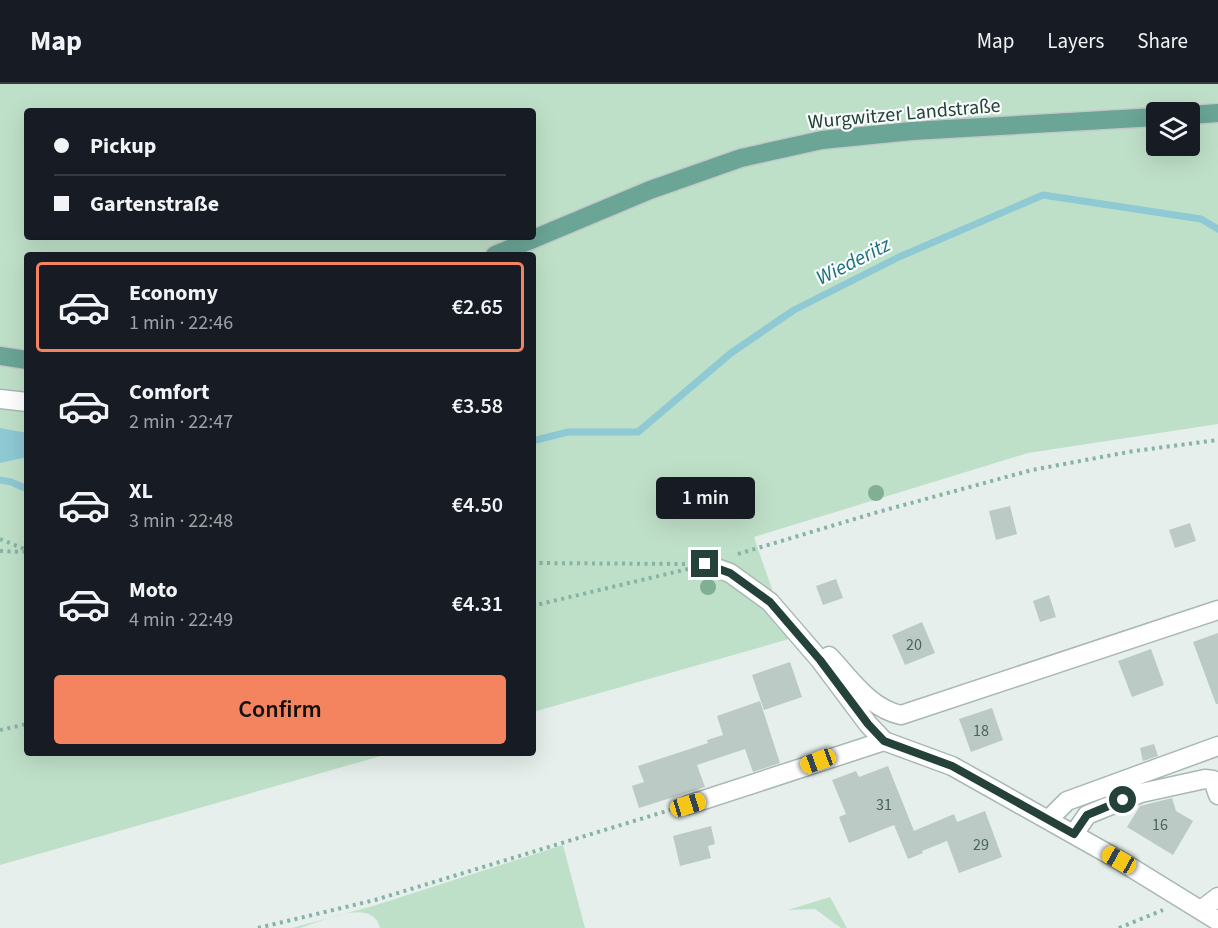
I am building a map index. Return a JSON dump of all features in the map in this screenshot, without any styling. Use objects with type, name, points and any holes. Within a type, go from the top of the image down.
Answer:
[{"type":"main road","points":[[1200,114],[1218,113]]},
{"type":"main road","name":"Wurgwitzer Landstraße","points":[[536,238],[650,190],[741,158],[822,140],[912,131],[1146,118]]},
{"type":"main road","name":"Wurgwitzer Landstraße","points":[[502,252],[531,240]]},
{"type":"main road","points":[[0,356],[24,360]]},
{"type":"street","points":[[0,399],[24,402]]},
{"type":"street","points":[[705,564],[730,573],[770,602],[884,741],[952,766],[1074,834],[1218,921]]},
{"type":"street","points":[[828,655],[872,702],[887,712],[902,715],[1218,610]]},
{"type":"street","points":[[688,805],[884,741]]},
{"type":"street","points":[[1048,820],[1066,801],[1218,746]]},
{"type":"street","points":[[1074,834],[1087,815],[1141,793],[1205,779],[1214,780],[1218,795]]},
{"type":"street","points":[[1193,906],[1218,897]]},
{"type":"path","points":[[737,554],[1032,470],[1134,451],[1218,440]]},
{"type":"path","points":[[0,539],[24,550]]},
{"type":"path","points":[[0,551],[24,551]]},
{"type":"path","points":[[536,563],[668,563]]},
{"type":"path","points":[[536,605],[664,575]]},
{"type":"path","points":[[0,730],[24,725]]},
{"type":"path","points":[[258,928],[375,900],[572,838],[688,805]]},
{"type":"path","points":[[1119,928],[1193,906]]},
{"type":"green space","points":[[0,84],[1218,84],[1218,424],[1028,453],[754,537],[789,639],[536,711],[536,252],[24,252],[24,756],[381,756],[0,865]]},
{"type":"green space","points":[[563,845],[585,928],[380,928],[375,919],[367,914],[357,912],[338,915],[373,906]]},
{"type":"green space","points":[[830,897],[847,928],[841,928],[815,909],[788,910]]},
{"type":"green space","points":[[331,917],[300,928],[292,928]]},
{"type":"water","points":[[0,428],[24,432],[24,458],[0,463]]},
{"type":"building","points":[[1010,506],[1017,534],[996,540],[989,511]]},
{"type":"building","points":[[1190,523],[1196,541],[1175,548],[1169,530]]},
{"type":"building","points":[[836,579],[843,598],[823,605],[816,586]]},
{"type":"building","points":[[1049,595],[1056,617],[1040,622],[1033,601]]},
{"type":"building","points":[[922,622],[935,653],[905,665],[892,635]]},
{"type":"building","points":[[1218,633],[1218,704],[1216,704],[1193,642]]},
{"type":"building","points":[[1151,649],[1164,685],[1132,697],[1118,661]]},
{"type":"building","points":[[790,662],[802,697],[764,710],[752,675]]},
{"type":"building","points":[[760,701],[780,763],[753,772],[745,749],[697,765],[705,787],[639,808],[632,786],[644,782],[638,766],[708,743],[707,740],[723,735],[717,716]]},
{"type":"building","points":[[992,708],[1003,740],[971,752],[959,719]]},
{"type":"building","points":[[1154,744],[1158,756],[1143,761],[1140,748]]},
{"type":"building","points":[[888,766],[914,831],[954,814],[957,822],[985,811],[1002,857],[959,873],[947,841],[908,859],[894,825],[849,843],[839,817],[846,814],[832,780],[856,771],[859,777]]},
{"type":"building","points":[[1172,798],[1176,811],[1193,821],[1173,855],[1127,827],[1140,806]]},
{"type":"building","points":[[711,826],[715,844],[708,846],[711,858],[680,866],[673,836]]},
{"type":"waterway","name":"Wiederitz","points":[[536,440],[568,432],[638,432],[731,353],[794,310],[899,257],[1043,195],[1201,219],[1218,229]]},
{"type":"waterway","name":"Wiederitz","points":[[0,480],[24,488]]},
{"type":"route","points":[[705,564],[730,573],[770,602],[820,660],[868,724],[884,741],[952,766],[1074,834],[1087,815],[1123,800]]}]
